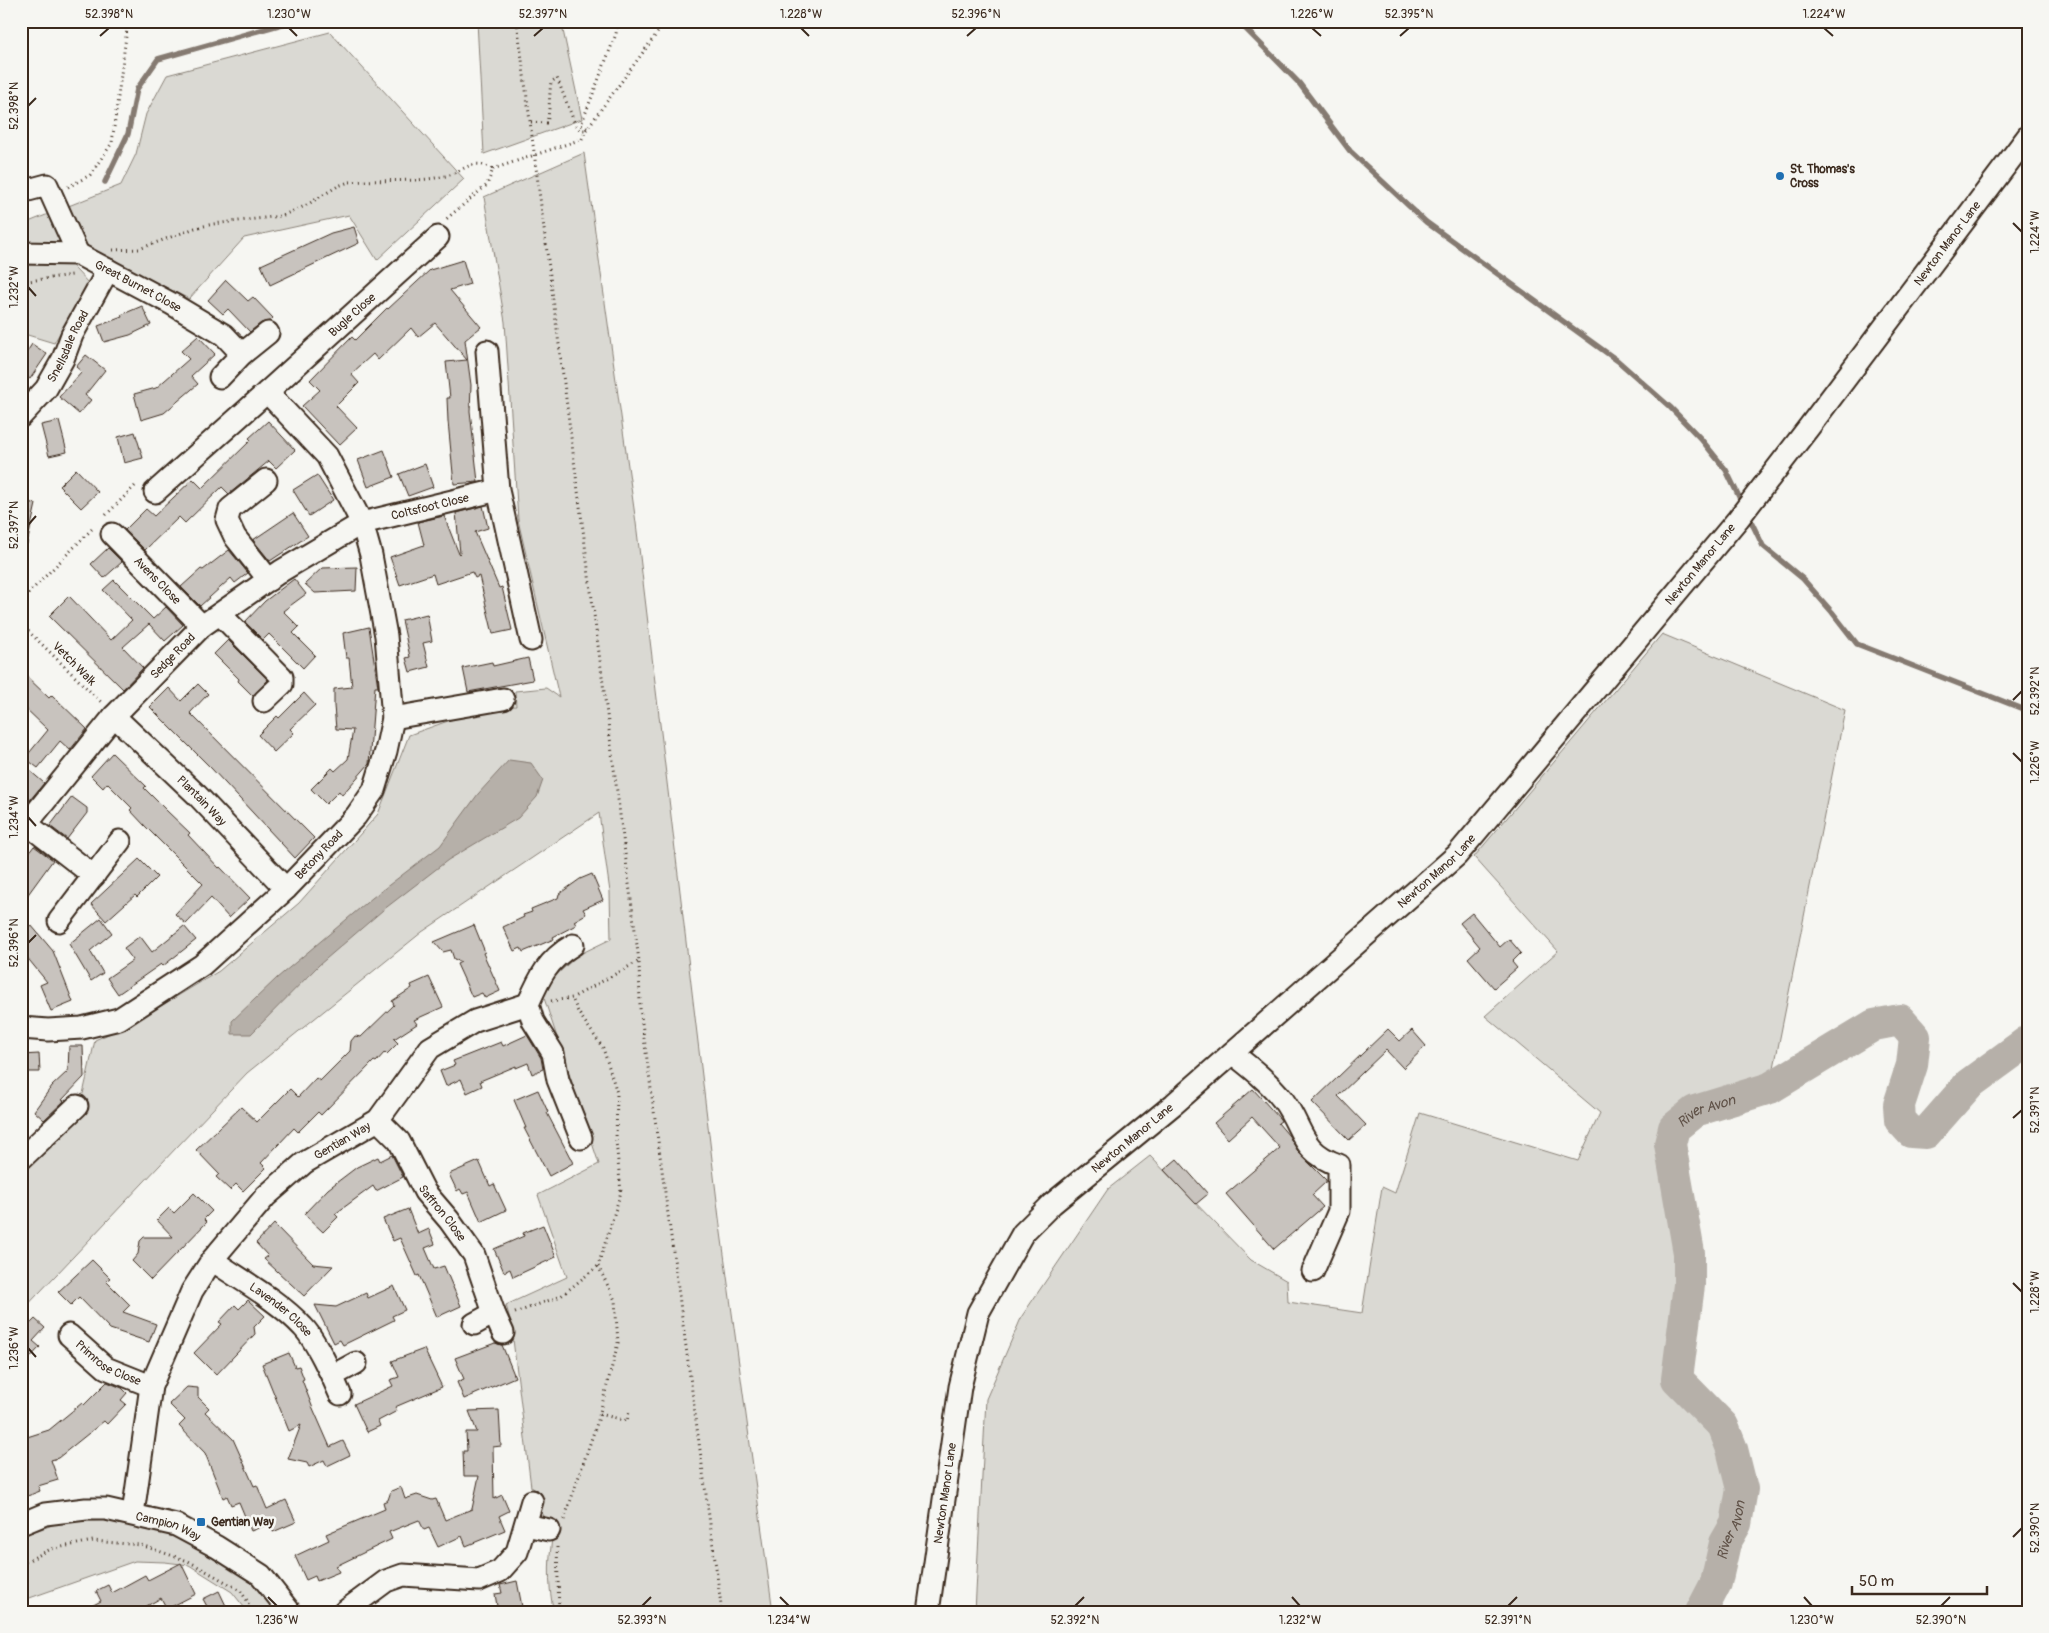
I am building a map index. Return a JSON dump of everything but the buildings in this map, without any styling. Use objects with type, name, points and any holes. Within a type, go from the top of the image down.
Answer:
[{"type":"street","name":"Newton Manor Lane","points":[[928,1612],[960,1387],[978,1313],[1023,1233],[1052,1204],[1174,1104],[1457,855],[1738,519],[2028,136]]},
{"type":"street","points":[[21,192],[47,185],[51,195],[94,263]]},
{"type":"street","name":"Bugle Close","points":[[156,492],[438,237]]},
{"type":"street","name":"Great Burnet Close","points":[[21,253],[94,263],[172,304],[224,335],[242,354]]},
{"type":"street","name":"Snellsdale Road","points":[[21,416],[46,389],[63,359],[94,263]]},
{"type":"street","points":[[220,377],[242,354],[268,333]]},
{"type":"street","points":[[487,351],[498,490],[530,640]]},
{"type":"street","points":[[267,392],[327,456],[362,523]]},
{"type":"street","points":[[266,480],[230,509],[227,520],[236,537],[269,580]]},
{"type":"street","name":"Coltsfoot Close","points":[[362,523],[498,490]]},
{"type":"street","name":"Sedge Road","points":[[24,827],[114,716],[202,626],[269,580],[362,523]]},
{"type":"street","name":"Betony Road","points":[[21,1028],[48,1030],[82,1028],[119,1019],[202,965],[286,890],[356,816],[374,790],[386,751],[393,718],[386,636],[371,555],[362,523]]},
{"type":"street","name":"Avens Close","points":[[112,534],[202,626]]},
{"type":"street","points":[[220,614],[282,677],[282,684],[264,702]]},
{"type":"street","points":[[393,718],[503,699]]},
{"type":"street","name":"Plantain Way","points":[[114,716],[197,796],[286,890]]},
{"type":"street","points":[[24,827],[94,876]]},
{"type":"street","points":[[59,921],[120,841]]},
{"type":"street","points":[[573,945],[550,963],[540,976],[528,1004],[533,1021],[553,1053],[558,1080],[581,1138]]},
{"type":"street","name":"Gentian Way","points":[[133,1514],[151,1386],[192,1291],[212,1260],[266,1196],[297,1169],[378,1120],[430,1048],[475,1021],[528,1004]]},
{"type":"street","points":[[1232,1053],[1264,1080],[1284,1101],[1307,1144],[1313,1151],[1324,1160],[1339,1165],[1339,1211],[1313,1271]]},
{"type":"street","points":[[21,1159],[77,1106]]},
{"type":"street","name":"Saffron Close","points":[[378,1120],[399,1141],[425,1192],[449,1220],[474,1255],[499,1322]]},
{"type":"street","name":"Lavender Close","points":[[212,1260],[262,1294],[304,1327],[336,1385],[356,1364]]},
{"type":"street","points":[[474,1324],[499,1322]]},
{"type":"street","name":"Primrose Close","points":[[69,1335],[106,1368],[151,1386]]},
{"type":"street","points":[[344,1612],[386,1581],[403,1576],[479,1580],[500,1571],[517,1552],[532,1501]]},
{"type":"street","name":"Campion Way","points":[[21,1524],[45,1514],[59,1511],[106,1509],[176,1525],[217,1547],[261,1575],[290,1612]]},
{"type":"street","points":[[526,1525],[555,1533]]},
{"type":"path","points":[[51,195],[90,175],[112,143],[128,21]]},
{"type":"path","points":[[517,21],[639,962],[641,1018],[722,1612]]},
{"type":"path","points":[[586,129],[582,125],[616,34],[618,21]]},
{"type":"path","points":[[21,282],[76,274],[114,249],[139,248],[195,228],[281,216],[305,206],[338,186],[349,182],[446,176],[474,163],[485,164],[493,168],[582,139],[586,129],[666,21]]},
{"type":"path","points":[[531,122],[547,123],[551,82],[557,78],[575,124],[580,130],[586,129]]},
{"type":"path","name":"Vetch Walk","points":[[21,624],[114,716]]},
{"type":"path","points":[[528,1004],[572,998],[639,962]]},
{"type":"path","points":[[499,1322],[561,1296],[598,1266],[621,1192],[616,1141],[617,1093],[603,1048],[578,1012],[572,998]]},
{"type":"path","points":[[559,1612],[555,1533],[600,1414],[618,1343],[615,1300],[598,1266]]},
{"type":"path","points":[[600,1414],[627,1420],[629,1412]]},
{"type":"path","points":[[21,1564],[51,1549],[93,1541],[140,1545],[188,1561],[240,1590],[254,1612]]},
{"type":"shaded area","points":[[477,21],[561,21],[582,119],[484,154]]},
{"type":"shaded area","points":[[330,32],[464,179],[377,260],[349,215],[244,238],[189,299],[78,243],[64,257],[89,284],[54,343],[21,333],[21,225],[121,185],[136,154],[146,114],[167,75]]},
{"type":"shaded area","points":[[584,153],[636,523],[719,1218],[773,1612],[554,1612],[550,1590],[549,1567],[551,1544],[556,1522],[544,1518],[538,1507],[541,1493],[531,1487],[511,1323],[506,1305],[567,1277],[538,1195],[599,1164],[541,989],[578,955],[611,939],[610,892],[599,813],[422,932],[247,1073],[21,1312],[21,1150],[83,1094],[95,1040],[131,1024],[219,971],[299,903],[378,814],[409,735],[487,707],[516,706],[515,691],[546,688],[559,697],[518,520],[505,322],[484,197]]},
{"type":"shaded area","points":[[1662,634],[1845,710],[1770,1088],[1695,1111],[1674,1128],[1670,1144],[1689,1253],[1677,1379],[1690,1395],[1723,1426],[1732,1449],[1742,1489],[1736,1524],[1725,1543],[1716,1583],[1701,1612],[975,1612],[986,1399],[1022,1316],[1108,1189],[1150,1156],[1251,1260],[1287,1281],[1288,1302],[1362,1313],[1382,1187],[1395,1193],[1420,1113],[1578,1161],[1600,1113],[1485,1016],[1558,951],[1474,857]]},
{"type":"shaded area","points":[[509,760],[531,763],[543,780],[537,797],[518,818],[448,860],[383,910],[319,965],[251,1034],[232,1034],[232,1021],[277,978],[372,898],[440,846],[478,794]]},
{"type":"shaded area","points":[[114,1520],[149,1528],[201,1548],[243,1576],[279,1612],[248,1612],[232,1592],[189,1565],[165,1562],[135,1561],[21,1601],[21,1536],[61,1522]]},
{"type":"waterway","points":[[105,182],[128,134],[137,89],[158,59],[293,21]]},
{"type":"waterway","points":[[1238,21],[1299,83],[1350,151],[1426,222],[1618,361],[1670,407],[1701,439],[1726,470],[1743,505]]},
{"type":"waterway","points":[[1748,515],[1763,546],[1803,579],[1857,644],[2028,711]]},
{"type":"waterway","name":"River Avon","points":[[1701,1612],[1716,1583],[1725,1543],[1736,1524],[1742,1489],[1732,1449],[1723,1426],[1677,1379],[1689,1285],[1689,1253],[1670,1144],[1674,1128],[1695,1111],[1770,1088],[1874,1025],[1900,1020],[1915,1037],[1912,1065],[1899,1105],[1900,1120],[1911,1132],[1926,1133],[1969,1084],[2028,1041]]},
{"type":"place","name":"St. Thomas's Cross","points":[[1780,176]]},
{"type":"place","name":"Gentian Way","points":[[201,1522]]}]
